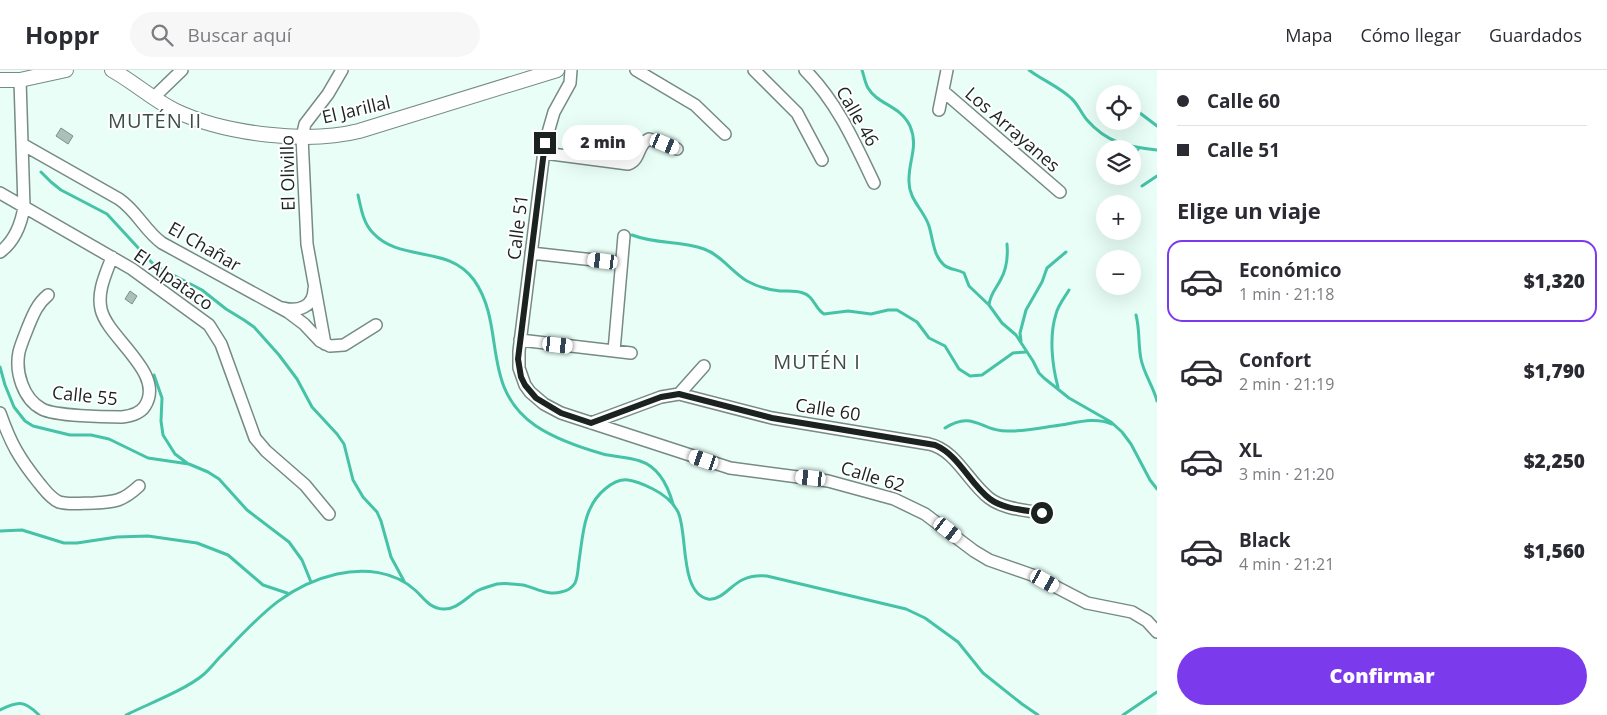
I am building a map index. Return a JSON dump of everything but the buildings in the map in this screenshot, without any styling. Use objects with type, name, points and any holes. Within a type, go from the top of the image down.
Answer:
[{"type":"street","points":[[0,80],[20,80],[66,70]]},
{"type":"street","name":"El Jarillal","points":[[112,70],[153,98],[186,115],[220,125],[260,133],[302,137],[338,136],[359,131],[557,70]]},
{"type":"street","points":[[153,98],[182,70]]},
{"type":"street","name":"El Olivillo","points":[[325,344],[306,235],[302,137],[305,124],[333,86],[342,70]]},
{"type":"street","name":"Calle 51","points":[[530,392],[521,377],[519,368],[520,340],[531,253],[550,122],[570,83],[571,70]]},
{"type":"street","points":[[636,70],[695,105],[725,134]]},
{"type":"street","points":[[754,70],[797,113],[822,160]]},
{"type":"street","name":"Calle 46","points":[[805,70],[840,115],[874,184]]},
{"type":"street","points":[[939,110],[947,70]]},
{"type":"street","points":[[0,252],[15,235],[20,225],[24,207],[20,80]]},
{"type":"street","name":"Los Arrayanes","points":[[943,91],[1060,192]]},
{"type":"street","points":[[544,153],[624,164],[635,160],[642,144],[650,139],[677,149]]},
{"type":"street","name":"El Chañar","points":[[22,144],[125,203],[162,244],[279,307],[296,318],[325,344]]},
{"type":"street","name":"El Alpataco","points":[[0,193],[112,257],[140,275],[214,330],[221,344],[255,438],[266,451],[305,485],[328,514]]},
{"type":"street","points":[[614,351],[624,236]]},
{"type":"street","points":[[531,253],[622,263]]},
{"type":"street","name":"Calle 55","points":[[48,295],[37,307],[19,353],[20,378],[30,399],[42,409],[56,412],[122,417],[139,412],[147,403],[149,397],[146,377],[140,366],[106,322],[100,309],[101,287],[112,257]]},
{"type":"street","points":[[279,307],[291,310],[304,307],[313,298],[314,287]]},
{"type":"street","points":[[325,344],[335,347],[344,345],[376,325]]},
{"type":"street","points":[[520,340],[631,353]]},
{"type":"street","points":[[679,394],[704,366]]},
{"type":"street","name":"Calle 62","points":[[530,392],[552,409],[730,468],[828,481],[894,499],[925,514],[989,560],[1035,576],[1087,603],[1132,612],[1147,620],[1157,632]]},
{"type":"street","name":"Calle 60","points":[[591,423],[661,397],[679,394],[772,418],[935,445],[946,451],[990,498],[1000,504],[1042,513]]},
{"type":"street","points":[[0,413],[21,460],[47,493],[58,501],[71,504],[113,502],[125,498],[139,486]]},
{"type":"waterway","points":[[862,70],[867,86],[872,94],[901,114],[910,126],[914,141],[909,174],[911,194],[927,220],[935,252],[940,261],[946,267],[964,273],[969,286],[989,305],[1002,323],[1016,335],[1044,378],[1069,398],[1111,422],[1122,432],[1157,489]]},
{"type":"waterway","points":[[1029,70],[1071,98],[1087,120],[1102,134],[1127,145],[1157,150]]},
{"type":"waterway","points":[[1141,114],[1157,126]]},
{"type":"waterway","points":[[41,172],[61,190],[107,214],[154,265],[202,290],[226,309],[254,327],[279,355],[297,379],[312,407],[344,444],[353,480],[363,497],[377,512],[391,557],[404,581]]},
{"type":"waterway","points":[[1142,186],[1157,176]]},
{"type":"waterway","points":[[358,195],[367,225],[384,242],[410,252],[438,257],[451,262],[463,269],[474,280],[484,298],[490,317],[500,375],[507,393],[518,410],[536,426],[551,435],[586,449],[647,464],[662,478],[673,504]]},
{"type":"waterway","points":[[632,235],[704,249],[716,255],[747,281],[755,285],[771,290],[798,291],[807,295],[824,314],[848,311],[871,314],[897,310],[917,322],[929,338],[945,346],[959,369],[970,376],[982,375],[1013,353],[1026,352]]},
{"type":"waterway","points":[[989,305],[992,295],[1005,271],[1007,244]]},
{"type":"waterway","points":[[1021,341],[1020,333],[1026,310],[1042,282],[1047,268],[1066,252]]},
{"type":"waterway","points":[[1058,387],[1053,360],[1052,341],[1054,323],[1060,304],[1069,290]]},
{"type":"waterway","points":[[1136,315],[1141,359],[1157,401]]},
{"type":"waterway","points":[[0,367],[14,407],[25,421],[33,426],[70,435],[91,435],[109,439],[148,458],[189,464],[219,479],[247,510],[289,542],[302,560],[311,582]]},
{"type":"waterway","points":[[154,375],[162,398],[161,421],[163,435],[175,454],[187,463]]},
{"type":"waterway","points":[[945,428],[963,421],[971,421],[1001,431],[1032,429],[1083,421],[1098,421],[1112,424]]},
{"type":"waterway","points":[[126,715],[195,681],[247,629],[286,595],[318,579],[358,571],[388,575],[407,584],[430,605],[443,609],[452,608],[477,591],[497,584],[523,585],[551,593],[563,592],[571,588],[577,578],[585,522],[592,504],[607,487],[621,480],[638,482],[657,491],[676,508],[681,521],[688,574],[692,586],[699,594],[708,599],[717,598],[742,580],[757,576],[767,576],[906,609],[925,618],[958,642],[983,673],[1038,715]]},
{"type":"waterway","points":[[0,531],[22,530],[64,543],[117,537],[148,536],[197,543],[228,555],[263,585],[287,593]]},
{"type":"waterway","points":[[1123,715],[1157,692]]},
{"type":"waterway","points":[[0,710],[16,704],[25,704],[39,715]]},
{"type":"district","name":"MUTÉN II","points":[[155,120]]},
{"type":"district","name":"MUTÉN I","points":[[817,361]]},
{"type":"route","points":[[545,143],[518,359],[521,377],[525,385],[544,404],[561,413],[591,423],[661,397],[679,394],[772,418],[935,445],[946,451],[985,494],[995,502],[1042,513]]}]
